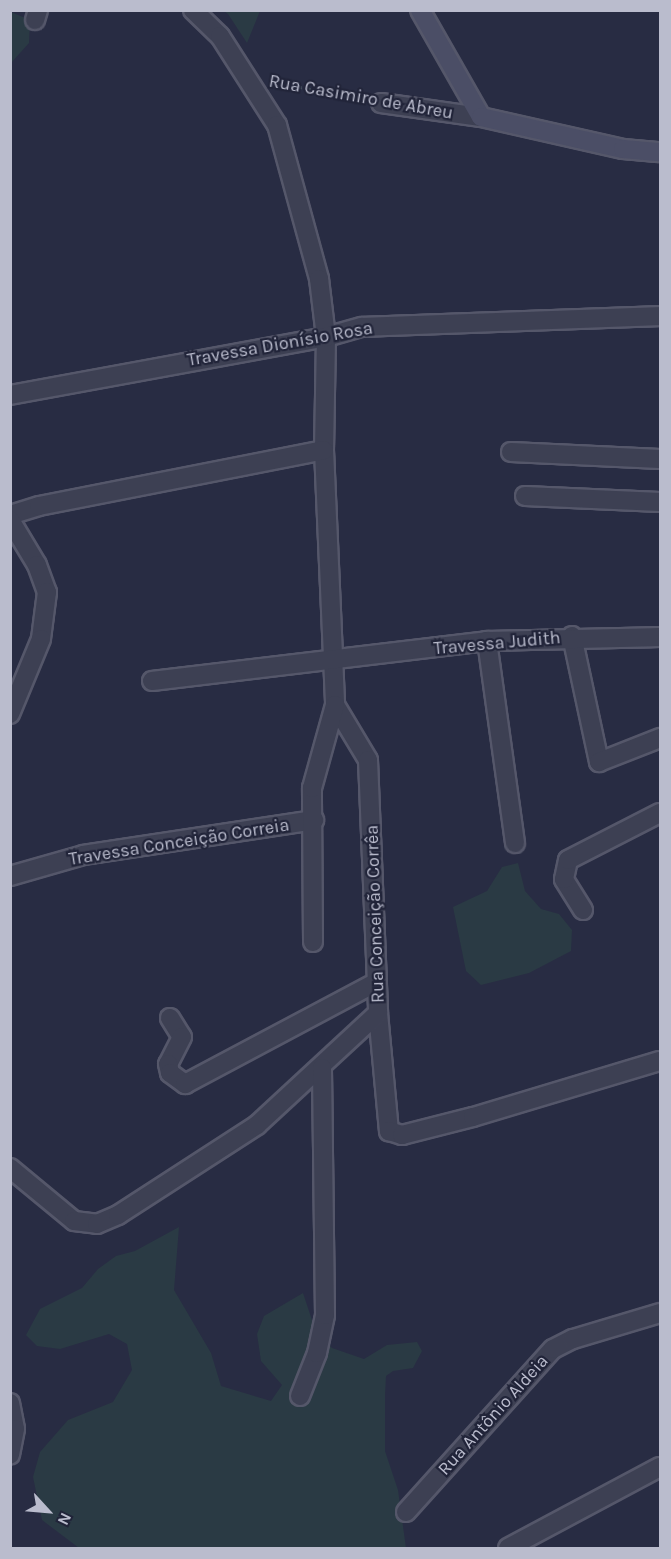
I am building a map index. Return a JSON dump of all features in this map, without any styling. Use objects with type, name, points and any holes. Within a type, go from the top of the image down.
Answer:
[{"type":"street","points":[[193,10],[219,36],[242,75],[277,125],[319,279],[326,337],[324,450],[335,662],[335,705],[312,788],[313,942]]},
{"type":"street","name":"Rua Casimiro de Abreu","points":[[420,10],[481,117]]},
{"type":"street","name":"Rua Casimiro de Abreu","points":[[381,103],[481,117],[622,149],[660,152]]},
{"type":"street","name":"Travessa Dionísio Rosa","points":[[10,395],[326,337],[362,327],[660,316]]},
{"type":"street","points":[[10,514],[324,450]]},
{"type":"street","points":[[511,452],[660,459]]},
{"type":"street","points":[[525,495],[660,502]]},
{"type":"street","points":[[10,520],[37,565],[46,602],[41,639],[10,714]]},
{"type":"street","points":[[572,636],[599,762],[660,738]]},
{"type":"street","name":"Travessa Judith","points":[[152,681],[335,662],[487,640],[572,636],[660,637]]},
{"type":"street","points":[[487,640],[515,843]]},
{"type":"street","name":"Rua Conceição Corrêa","points":[[335,705],[369,760],[378,1013],[389,1131],[402,1134],[473,1117],[660,1061]]},
{"type":"street","points":[[583,910],[564,879],[568,860],[660,813]]},
{"type":"street","name":"Travessa Conceição Correia","points":[[10,876],[82,855],[314,820]]},
{"type":"street","points":[[170,1018],[182,1037],[168,1064],[170,1073],[184,1084],[377,982]]},
{"type":"street","points":[[10,1168],[74,1221],[97,1224],[118,1215],[257,1125],[322,1068],[378,1013]]},
{"type":"street","points":[[300,1396],[317,1353],[326,1315],[322,1068]]},
{"type":"street","name":"Rua Antônio Aldeia","points":[[406,1512],[553,1349],[573,1339],[660,1313]]},
{"type":"street","points":[[10,1403],[15,1429],[10,1455]]},
{"type":"street","points":[[508,1548],[660,1467]]},
{"type":"path","name":"Rua Casimiro de Abreu","points":[[242,75],[381,103]]},
{"type":"shaded area","points":[[224,11],[260,11],[247,43],[228,14]]},
{"type":"shaded area","points":[[11,12],[30,20],[29,43],[11,63]]},
{"type":"shaded area","points":[[518,863],[525,891],[541,909],[559,914],[572,930],[571,951],[529,973],[481,985],[466,971],[453,907],[487,891],[502,867]]},
{"type":"shaded area","points":[[179,1227],[174,1290],[211,1353],[221,1386],[271,1401],[282,1385],[261,1361],[257,1334],[264,1316],[303,1293],[315,1329],[332,1348],[364,1359],[387,1345],[417,1342],[422,1351],[413,1368],[393,1371],[386,1376],[385,1451],[398,1490],[406,1548],[79,1548],[42,1520],[33,1477],[40,1452],[68,1420],[113,1402],[132,1370],[127,1344],[109,1334],[60,1349],[37,1346],[26,1335],[40,1309],[82,1288],[98,1269],[116,1256],[135,1251]]}]
